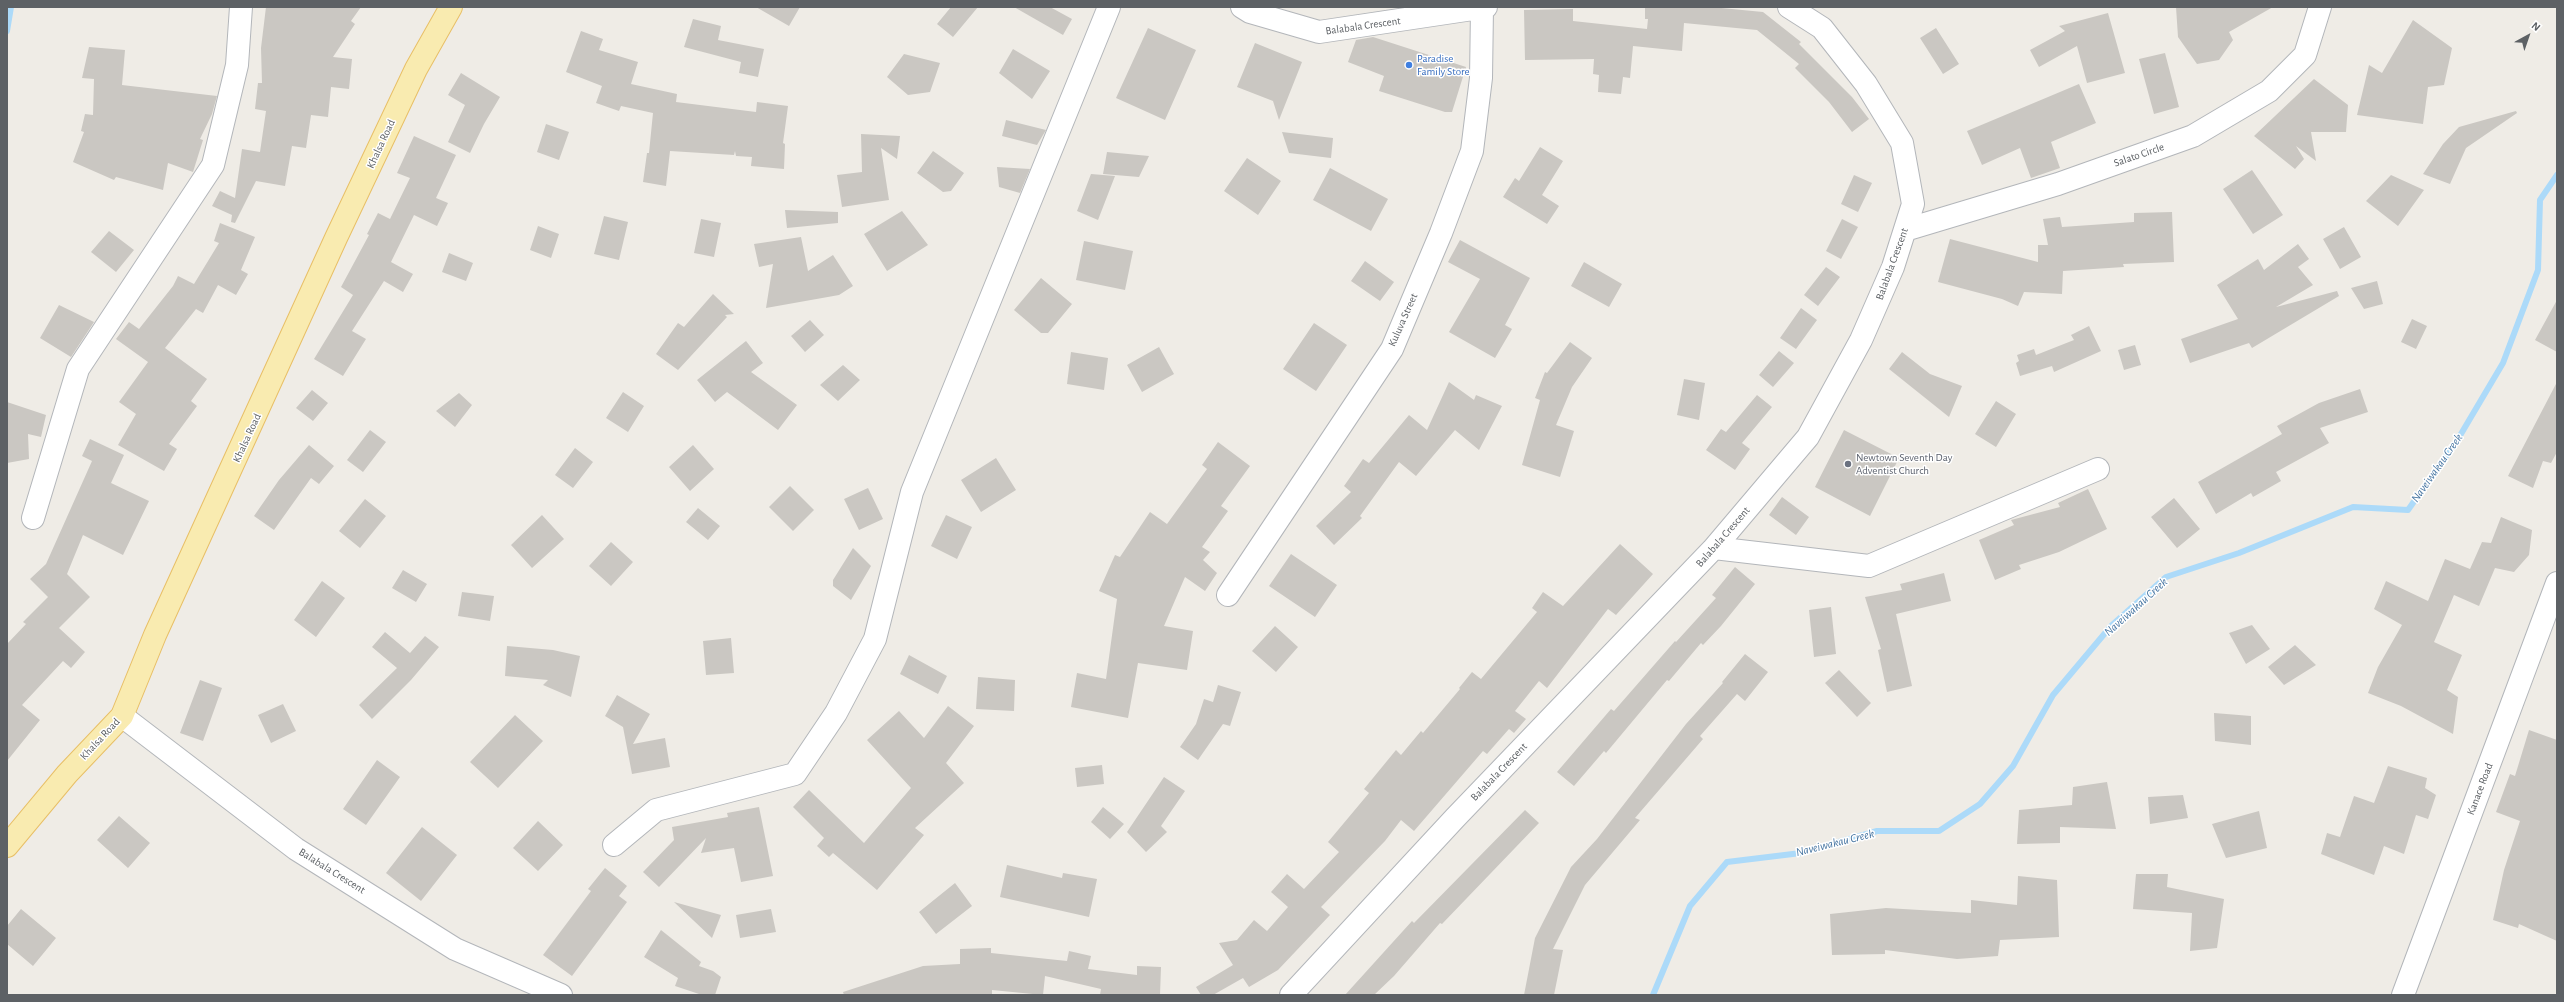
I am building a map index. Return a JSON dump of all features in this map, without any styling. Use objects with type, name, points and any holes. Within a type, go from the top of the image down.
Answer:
[{"type":"main road","name":"Khalsa Road","points":[[7,846],[67,774],[122,716],[155,635],[336,238],[416,69],[451,7]]},
{"type":"street","points":[[33,518],[78,369],[214,165],[237,65],[241,7]]},
{"type":"street","points":[[614,845],[656,810],[795,774],[836,713],[875,639],[912,492],[1109,7]]},
{"type":"street","name":"Balabala Crescent","points":[[1242,7],[1250,12],[1319,32],[1484,7]]},
{"type":"street","name":"Kuluva Street","points":[[1228,595],[1392,349],[1441,233],[1472,151],[1481,78],[1484,7]]},
{"type":"street","name":"Balabala Crescent","points":[[1291,995],[1455,818],[1714,548],[1808,437],[1861,340],[1893,268],[1913,204],[1902,143],[1866,84],[1822,28],[1789,7]]},
{"type":"street","name":"Salato Circle","points":[[1905,230],[2058,184],[2193,136],[2269,91],[2305,55],[2320,7]]},
{"type":"street","points":[[1714,548],[1869,566],[2098,469]]},
{"type":"street","name":"Kanace Road","points":[[2403,995],[2557,583]]},
{"type":"street","name":"Balabala Crescent","points":[[122,716],[296,849],[455,949],[561,995]]},
{"type":"building","points":[[266,7],[361,7],[351,21],[355,24],[333,57],[352,59],[349,89],[331,87],[328,117],[311,115],[306,148],[292,146],[285,186],[256,181],[235,223],[231,222],[232,215],[212,206],[220,191],[235,198],[242,149],[260,152],[266,111],[255,109],[258,83],[262,83],[261,48]]},
{"type":"building","points":[[756,7],[800,7],[789,26]]},
{"type":"building","points":[[951,7],[978,7],[953,37],[937,24]]},
{"type":"building","points":[[1014,7],[1050,7],[1072,19],[1063,35]]},
{"type":"building","points":[[1645,7],[1711,7],[1763,12],[1801,42],[1799,44],[1852,97],[1869,119],[1852,132],[1829,102],[1795,68],[1799,64],[1757,30],[1684,23],[1682,51],[1633,46],[1630,78],[1623,77],[1621,94],[1598,92],[1599,75],[1593,74],[1594,59],[1525,60],[1524,10],[1573,9],[1573,21],[1647,29],[1648,19],[1645,19]]},
{"type":"building","points":[[2176,7],[2273,7],[2229,32],[2233,40],[2219,60],[2197,64],[2178,37]]},
{"type":"building","points":[[2108,13],[2125,73],[2087,83],[2077,46],[2039,67],[2030,50],[2065,31],[2059,26]]},
{"type":"building","points":[[693,19],[721,26],[718,40],[764,49],[758,77],[739,73],[741,62],[684,47]]},
{"type":"building","points":[[2413,20],[2452,48],[2444,85],[2428,87],[2423,124],[2357,115],[2369,65],[2382,73]]},
{"type":"building","points":[[1148,28],[1196,50],[1165,120],[1116,98]]},
{"type":"building","points":[[1936,28],[1959,64],[1943,74],[1920,38]]},
{"type":"building","points":[[581,31],[603,39],[599,50],[638,62],[631,84],[677,94],[676,102],[756,112],[757,102],[788,106],[783,143],[785,144],[784,169],[751,166],[752,157],[736,156],[735,151],[734,155],[670,151],[666,186],[643,182],[647,153],[649,153],[653,113],[621,106],[619,111],[596,103],[602,86],[566,72]]},
{"type":"building","points":[[1373,37],[1466,67],[1452,112],[1445,112],[1379,91],[1384,76],[1348,62],[1356,40]]},
{"type":"building","points":[[1255,43],[1302,62],[1279,120],[1273,101],[1237,87]]},
{"type":"building","points":[[89,47],[125,50],[122,85],[217,96],[212,114],[200,139],[203,140],[193,172],[168,163],[163,190],[116,177],[114,180],[73,162],[84,132],[81,131],[85,114],[93,115],[94,79],[82,78]]},
{"type":"building","points":[[1013,49],[1050,71],[1032,99],[999,73]]},
{"type":"building","points":[[2165,53],[2179,107],[2154,114],[2139,59]]},
{"type":"building","points":[[904,54],[940,63],[930,92],[908,95],[887,77]]},
{"type":"building","points":[[461,73],[500,97],[484,124],[470,153],[448,142],[465,105],[448,95]]},
{"type":"building","points":[[2314,79],[2348,105],[2346,132],[2311,132],[2316,161],[2296,146],[2304,159],[2295,169],[2254,136]]},
{"type":"building","points":[[2079,84],[2096,123],[2051,142],[2060,168],[2031,178],[2020,148],[1982,165],[1967,131]]},
{"type":"building","points":[[2516,111],[2517,113],[2466,148],[2450,184],[2423,174],[2443,144],[2459,127]]},
{"type":"building","points":[[1006,120],[1046,130],[1037,145],[1002,136]]},
{"type":"building","points":[[546,124],[569,132],[559,160],[537,152]]},
{"type":"building","points":[[1282,132],[1333,138],[1331,158],[1289,153]]},
{"type":"building","points":[[861,134],[900,136],[897,159],[881,148],[889,200],[842,207],[837,175],[862,172]]},
{"type":"building","points":[[414,136],[456,155],[436,198],[448,203],[437,226],[414,215],[391,262],[413,274],[403,292],[384,281],[352,331],[366,339],[343,376],[314,359],[353,295],[341,287],[369,235],[367,234],[378,213],[390,219],[410,178],[397,173]]},
{"type":"building","points":[[1540,147],[1563,161],[1542,195],[1559,206],[1547,224],[1503,197],[1515,178],[1519,181]]},
{"type":"building","points":[[933,151],[964,173],[951,191],[943,192],[917,173]]},
{"type":"building","points":[[1107,152],[1149,156],[1139,177],[1103,174]]},
{"type":"building","points":[[1247,158],[1281,181],[1258,215],[1224,191]]},
{"type":"building","points":[[997,167],[1030,169],[1020,193],[999,187]]},
{"type":"building","points":[[1330,168],[1388,199],[1371,231],[1313,200]]},
{"type":"building","points":[[2252,170],[2283,215],[2253,234],[2223,189]]},
{"type":"building","points":[[1091,174],[1115,176],[1098,220],[1077,211]]},
{"type":"building","points":[[1854,175],[1872,183],[1858,212],[1841,204]]},
{"type":"building","points":[[2391,175],[2424,190],[2398,226],[2366,201]]},
{"type":"building","points":[[785,210],[838,212],[838,223],[787,228]]},
{"type":"building","points":[[902,211],[928,245],[887,271],[864,234]]},
{"type":"building","points":[[2172,212],[2174,262],[2123,264],[2124,267],[2063,271],[2062,294],[2024,292],[2018,306],[2002,299],[1938,282],[1950,239],[2038,262],[2038,245],[2048,245],[2043,219],[2060,217],[2062,227],[2134,222],[2134,213]]},
{"type":"building","points":[[604,216],[628,222],[619,260],[594,254]]},
{"type":"building","points":[[701,219],[721,223],[714,257],[694,253]]},
{"type":"building","points":[[1842,219],[1858,227],[1841,259],[1826,251]]},
{"type":"building","points":[[220,223],[255,237],[241,270],[248,274],[236,295],[218,285],[203,313],[196,309],[165,348],[207,379],[191,401],[197,406],[169,444],[177,449],[164,471],[118,445],[136,414],[119,402],[148,362],[116,339],[129,322],[139,329],[173,286],[178,276],[194,284],[219,243],[214,241]]},
{"type":"building","points":[[538,226],[559,234],[551,258],[530,250]]},
{"type":"building","points":[[2344,227],[2361,257],[2340,269],[2323,239]]},
{"type":"building","points":[[109,231],[134,250],[116,272],[91,252]]},
{"type":"building","points":[[801,237],[808,271],[833,255],[853,286],[839,295],[766,308],[773,264],[759,267],[754,244]]},
{"type":"building","points":[[1460,240],[1530,278],[1505,325],[1512,329],[1495,358],[1449,332],[1480,279],[1448,262]]},
{"type":"building","points":[[1084,241],[1133,251],[1125,290],[1076,280]]},
{"type":"building","points":[[2298,244],[2309,259],[2298,267],[2313,285],[2276,307],[2337,291],[2339,296],[2252,348],[2249,343],[2190,363],[2181,339],[2238,319],[2217,285],[2258,259],[2264,270]]},
{"type":"building","points":[[449,253],[473,263],[466,281],[442,272]]},
{"type":"building","points":[[1365,261],[1394,282],[1380,301],[1351,281]]},
{"type":"building","points":[[1584,262],[1622,284],[1609,307],[1571,286]]},
{"type":"building","points":[[1826,267],[1840,277],[1818,306],[1804,295]]},
{"type":"building","points":[[1041,278],[1072,304],[1048,333],[1041,333],[1014,310]]},
{"type":"building","points":[[2377,281],[2383,304],[2364,309],[2351,288]]},
{"type":"building","points":[[713,294],[734,314],[725,315],[727,317],[678,370],[656,354],[678,323],[684,327]]},
{"type":"building","points":[[2557,300],[2557,352],[2535,340]]},
{"type":"building","points":[[59,305],[94,322],[71,357],[40,338]]},
{"type":"building","points":[[1801,308],[1817,320],[1796,349],[1780,338]]},
{"type":"building","points":[[2412,319],[2427,326],[2416,349],[2401,342]]},
{"type":"building","points":[[810,320],[824,335],[805,352],[791,336]]},
{"type":"building","points":[[1314,323],[1347,345],[1316,391],[1283,369]]},
{"type":"building","points":[[2089,326],[2101,351],[2054,372],[2052,366],[2020,376],[2016,363],[2019,361],[2017,355],[2034,349],[2036,355],[2074,340],[2071,335]]},
{"type":"building","points":[[746,341],[763,363],[751,372],[797,405],[778,430],[727,392],[715,402],[697,380]]},
{"type":"building","points":[[1570,342],[1592,358],[1572,387],[1556,425],[1574,431],[1560,477],[1522,465],[1540,400],[1535,398],[1545,372],[1547,373]]},
{"type":"building","points":[[2135,345],[2141,365],[2124,370],[2118,350]]},
{"type":"building","points":[[1159,347],[1174,374],[1142,392],[1127,365]]},
{"type":"building","points":[[1779,351],[1794,363],[1773,387],[1759,375]]},
{"type":"building","points":[[1071,352],[1108,358],[1104,390],[1067,384]]},
{"type":"building","points":[[1902,352],[1930,374],[1962,386],[1949,417],[1889,369]]},
{"type":"building","points":[[843,365],[860,380],[838,401],[820,385]]},
{"type":"building","points":[[1684,379],[1705,383],[1699,420],[1677,415]]},
{"type":"building","points":[[1449,382],[1474,400],[1476,395],[1502,406],[1479,450],[1455,430],[1416,476],[1399,462],[1360,516],[1362,518],[1334,545],[1316,526],[1351,492],[1344,486],[1363,459],[1369,463],[1409,415],[1427,430]]},
{"type":"building","points":[[2557,382],[2557,452],[2551,463],[2543,461],[2533,488],[2508,476]]},
{"type":"building","points":[[2360,389],[2368,412],[2320,428],[2329,443],[2276,472],[2281,481],[2253,497],[2251,493],[2216,514],[2198,482],[2282,434],[2277,426],[2319,403]]},
{"type":"building","points":[[312,390],[328,403],[313,421],[296,408]]},
{"type":"building","points":[[623,392],[644,406],[628,432],[606,418]]},
{"type":"building","points":[[459,393],[472,405],[455,427],[436,411]]},
{"type":"building","points":[[1757,395],[1772,407],[1742,443],[1750,449],[1735,470],[1706,450],[1721,429],[1726,432]]},
{"type":"building","points":[[1996,401],[2016,414],[1996,447],[1975,434]]},
{"type":"building","points":[[7,402],[46,415],[41,437],[28,434],[29,459],[7,463]]},
{"type":"building","points":[[370,430],[386,442],[363,472],[347,460]]},
{"type":"building","points":[[1844,430],[1899,458],[1870,516],[1815,487]]},
{"type":"building","points":[[90,439],[124,455],[111,483],[149,501],[123,555],[83,535],[67,574],[90,597],[59,628],[85,652],[71,668],[63,661],[22,705],[40,720],[7,761],[7,644],[26,624],[23,622],[48,597],[30,579],[46,564],[92,461],[82,456]]},
{"type":"building","points":[[1218,442],[1250,466],[1221,506],[1228,511],[1202,547],[1210,552],[1203,560],[1217,573],[1205,591],[1185,577],[1164,626],[1193,631],[1187,670],[1138,663],[1128,718],[1071,707],[1077,673],[1106,679],[1117,599],[1099,591],[1115,555],[1120,557],[1150,512],[1167,524],[1207,469],[1202,465]]},
{"type":"building","points":[[309,445],[334,466],[319,484],[311,478],[274,530],[254,516],[279,480]]},
{"type":"building","points":[[693,445],[714,469],[690,491],[669,467]]},
{"type":"building","points":[[575,448],[593,462],[573,488],[555,475]]},
{"type":"building","points":[[996,458],[1016,490],[981,512],[961,480]]},
{"type":"building","points":[[790,486],[814,510],[793,531],[769,507]]},
{"type":"building","points":[[868,488],[883,519],[859,530],[844,499]]},
{"type":"building","points":[[2088,489],[2107,529],[2059,552],[2019,565],[2021,569],[1995,580],[1979,540],[2014,525],[2011,520],[2060,507],[2058,503]]},
{"type":"building","points":[[1782,497],[1809,517],[1796,535],[1769,515]]},
{"type":"building","points":[[2174,498],[2200,529],[2177,548],[2151,517]]},
{"type":"building","points":[[365,499],[386,516],[360,548],[339,531]]},
{"type":"building","points":[[698,508],[720,526],[708,540],[686,522]]},
{"type":"building","points":[[542,515],[564,539],[532,568],[511,545]]},
{"type":"building","points":[[946,515],[972,527],[957,559],[931,546]]},
{"type":"building","points":[[2501,517],[2532,530],[2529,555],[2514,572],[2495,568],[2479,606],[2454,595],[2434,642],[2462,655],[2447,690],[2458,697],[2453,734],[2401,706],[2368,693],[2378,667],[2402,625],[2374,609],[2386,581],[2428,601],[2445,559],[2470,569],[2482,542],[2491,543]]},
{"type":"building","points":[[611,542],[633,562],[611,586],[589,566]]},
{"type":"building","points":[[1620,544],[1653,574],[1616,615],[1608,609],[1547,688],[1539,681],[1515,711],[1526,719],[1514,733],[1509,729],[1487,754],[1483,751],[1414,831],[1401,820],[1385,841],[1321,907],[1330,915],[1278,970],[1249,987],[1243,978],[1213,995],[1201,995],[1196,987],[1233,965],[1219,943],[1237,940],[1254,920],[1267,931],[1288,907],[1271,892],[1287,874],[1304,889],[1339,852],[1328,842],[1369,793],[1364,789],[1396,750],[1401,755],[1421,731],[1423,733],[1460,689],[1459,688],[1472,672],[1481,679],[1537,612],[1532,608],[1543,592],[1563,606]]},
{"type":"building","points":[[853,548],[871,566],[851,600],[833,586],[833,580]]},
{"type":"building","points":[[1291,554],[1337,585],[1315,617],[1269,586]]},
{"type":"building","points":[[1735,567],[1755,584],[1721,626],[1703,645],[1701,643],[1669,681],[1667,680],[1606,753],[1604,751],[1574,786],[1557,772],[1611,709],[1614,711],[1675,641],[1676,642],[1716,598],[1712,595]]},
{"type":"building","points":[[403,570],[427,584],[416,602],[392,588]]},
{"type":"building","points":[[1944,573],[1951,601],[1896,614],[1912,686],[1887,692],[1878,650],[1881,649],[1865,597],[1902,590],[1900,584]]},
{"type":"building","points":[[322,581],[345,598],[316,637],[294,620]]},
{"type":"building","points":[[462,592],[494,596],[490,621],[458,616]]},
{"type":"building","points":[[1831,607],[1836,654],[1814,657],[1809,610]]},
{"type":"building","points":[[2252,625],[2270,649],[2246,664],[2229,633]]},
{"type":"building","points":[[1275,626],[1298,647],[1276,672],[1252,651]]},
{"type":"building","points":[[385,632],[410,653],[425,636],[439,647],[411,680],[372,719],[359,705],[397,668],[372,647]]},
{"type":"building","points":[[731,638],[734,673],[706,675],[703,641]]},
{"type":"building","points":[[2295,645],[2316,665],[2284,685],[2268,667]]},
{"type":"building","points":[[507,646],[553,650],[580,656],[571,697],[543,685],[548,680],[505,676]]},
{"type":"building","points":[[1745,654],[1768,672],[1745,701],[1737,694],[1700,736],[1703,739],[1635,818],[1640,820],[1585,885],[1553,949],[1563,950],[1554,995],[1524,995],[1535,938],[1571,867],[1597,839],[1686,724],[1723,683],[1722,682]]},
{"type":"building","points":[[909,655],[947,676],[938,694],[900,674]]},
{"type":"building","points":[[1839,670],[1871,703],[1857,717],[1825,683]]},
{"type":"building","points":[[978,677],[1015,680],[1014,711],[976,709]]},
{"type":"building","points":[[200,680],[222,688],[203,741],[180,733]]},
{"type":"building","points":[[1218,685],[1241,692],[1230,726],[1223,724],[1198,760],[1180,747],[1196,724],[1204,699],[1213,702]]},
{"type":"building","points":[[617,695],[650,714],[633,744],[665,738],[670,767],[632,774],[623,727],[605,716]]},
{"type":"building","points":[[283,704],[296,731],[271,743],[258,715]]},
{"type":"building","points":[[948,706],[974,726],[946,763],[964,783],[915,828],[924,835],[877,890],[833,853],[829,857],[817,846],[824,838],[793,807],[809,790],[864,843],[911,788],[867,740],[899,711],[924,738]]},
{"type":"building","points":[[2214,713],[2251,716],[2251,745],[2215,741]]},
{"type":"building","points":[[515,715],[543,741],[498,788],[470,762]]},
{"type":"building","points":[[2529,730],[2557,740],[2557,941],[2519,924],[2518,928],[2493,920],[2504,870],[2520,821],[2496,812],[2510,774],[2515,776]]},
{"type":"building","points":[[377,760],[400,777],[366,825],[343,809]]},
{"type":"building","points":[[1102,765],[1104,784],[1077,787],[1075,768]]},
{"type":"building","points":[[2388,766],[2427,778],[2425,788],[2436,795],[2428,819],[2416,815],[2404,854],[2384,846],[2374,875],[2321,854],[2327,833],[2340,837],[2354,796],[2374,803]]},
{"type":"building","points":[[1164,777],[1185,791],[1161,826],[1167,832],[1146,852],[1127,832]]},
{"type":"building","points":[[2107,782],[2116,829],[2060,827],[2060,843],[2017,844],[2019,810],[2072,805],[2073,787]]},
{"type":"building","points":[[2183,795],[2188,818],[2150,824],[2148,797]]},
{"type":"building","points":[[759,807],[773,876],[741,882],[734,848],[701,853],[706,838],[659,887],[643,872],[674,840],[672,827],[728,817],[727,813]]},
{"type":"building","points":[[1103,807],[1124,824],[1110,839],[1091,822]]},
{"type":"building","points":[[1525,810],[1539,823],[1442,924],[1440,923],[1394,976],[1374,995],[1345,995],[1412,921],[1414,923]]},
{"type":"building","points":[[2259,811],[2267,848],[2226,858],[2212,824]]},
{"type":"building","points":[[119,816],[150,843],[128,868],[97,840]]},
{"type":"building","points":[[538,821],[563,845],[538,871],[513,848]]},
{"type":"building","points":[[422,827],[457,855],[421,901],[386,873]]},
{"type":"building","points":[[1007,865],[1062,878],[1063,873],[1097,879],[1089,917],[1000,897]]},
{"type":"building","points":[[605,868],[627,886],[619,896],[627,902],[572,976],[543,955],[591,891],[588,889]]},
{"type":"building","points":[[2136,874],[2168,874],[2167,887],[2224,899],[2217,948],[2190,951],[2192,913],[2133,909]]},
{"type":"building","points":[[2018,876],[2057,880],[2059,937],[2000,940],[1998,956],[1957,959],[1885,950],[1885,954],[1832,955],[1830,914],[1886,908],[1971,913],[1971,900],[2017,905]]},
{"type":"building","points":[[955,883],[972,906],[936,934],[919,912]]},
{"type":"building","points":[[674,902],[721,915],[712,938]]},
{"type":"building","points":[[21,909],[56,938],[33,966],[7,944],[7,926]]},
{"type":"building","points":[[771,909],[776,932],[740,938],[736,915]]},
{"type":"building","points":[[661,930],[701,962],[699,966],[713,971],[721,977],[715,995],[702,995],[675,986],[678,978],[644,957]]},
{"type":"building","points":[[991,948],[991,953],[1067,961],[1069,951],[1091,956],[1088,969],[1137,975],[1137,966],[1161,967],[1160,995],[1100,995],[1101,989],[1045,976],[1043,995],[992,990],[992,995],[844,995],[843,992],[923,966],[960,964],[960,949]]},
{"type":"waterway","points":[[7,31],[11,7]]},
{"type":"waterway","name":"Naveiwakau Creek","points":[[1653,995],[1690,906],[1727,862],[1801,853],[1877,831],[1939,831],[1980,804],[2013,766],[2053,695],[2111,626],[2166,577],[2239,553],[2353,507],[2408,510],[2458,439],[2503,363],[2538,270],[2540,200],[2557,175]]},
{"type":"place","name":"Paradise Family Store","points":[[1409,65]]},
{"type":"place","name":"Newtown Seventh Day Adventist Church","points":[[1848,464]]}]
